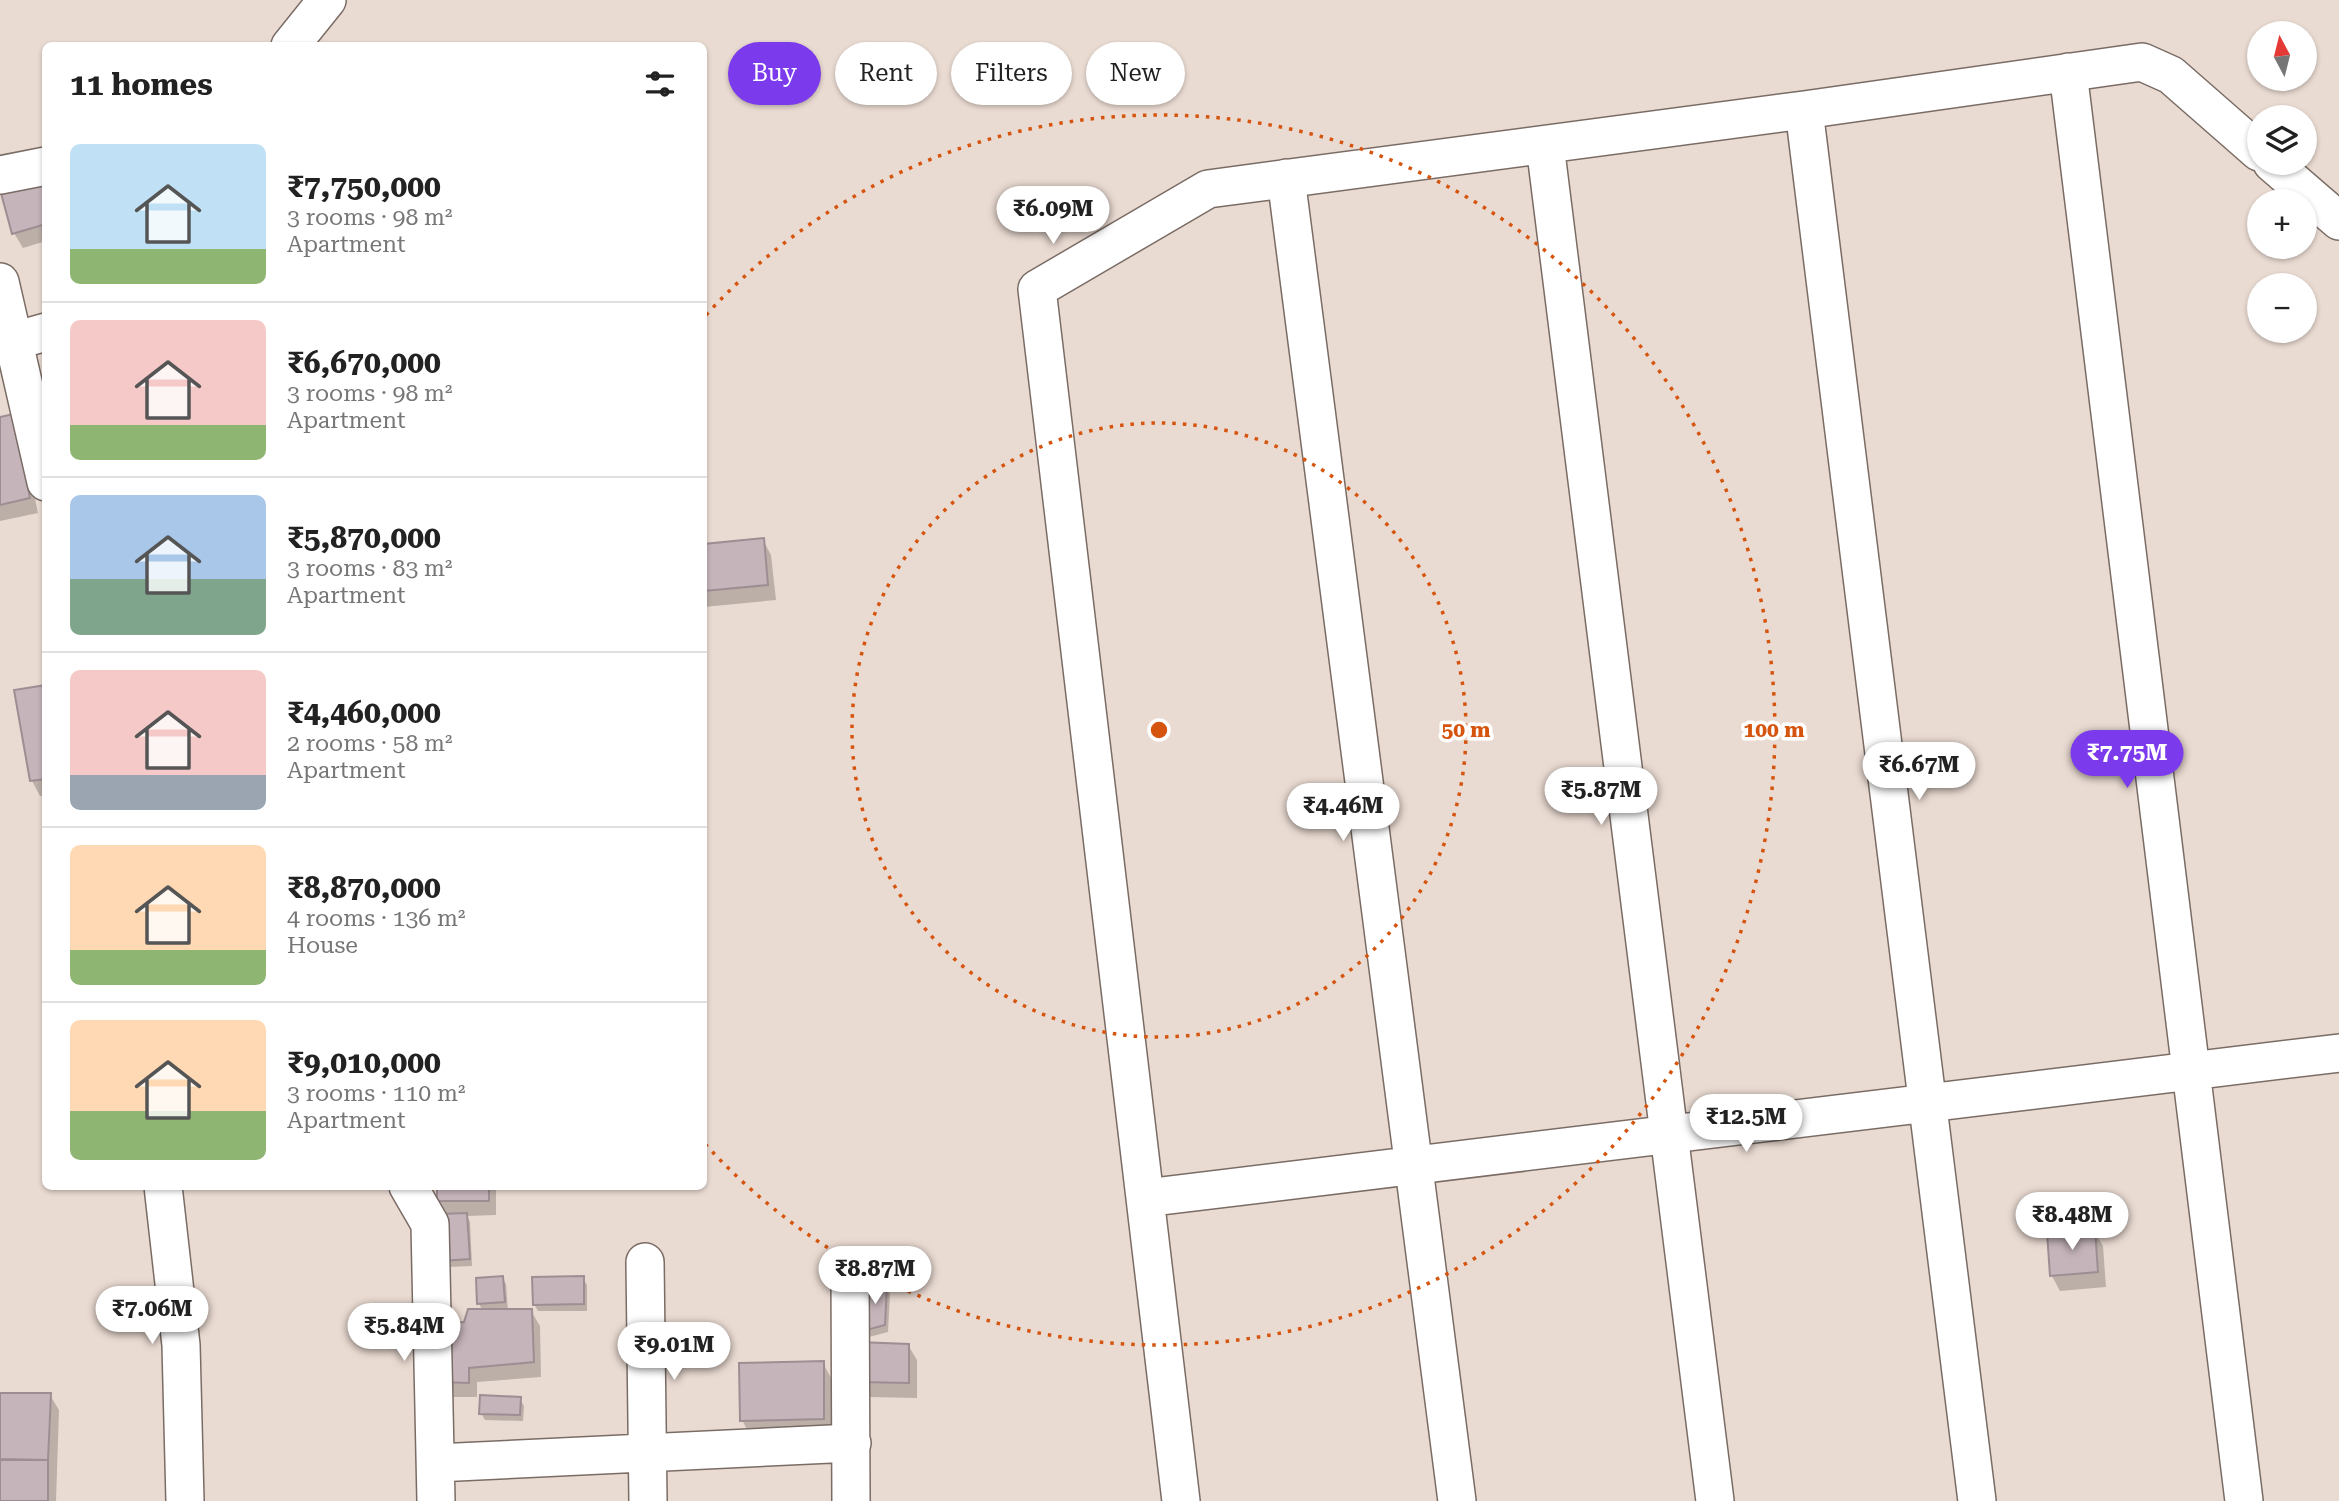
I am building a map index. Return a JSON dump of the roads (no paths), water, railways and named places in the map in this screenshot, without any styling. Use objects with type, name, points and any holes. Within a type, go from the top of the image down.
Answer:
[{"type":"street","points":[[293,42],[327,0]]},
{"type":"street","points":[[1181,1501],[1037,289],[1208,189],[2142,62],[2171,75],[2247,142]]},
{"type":"street","points":[[2068,72],[2244,1501]]},
{"type":"street","points":[[1804,110],[1977,1501]]},
{"type":"street","points":[[1545,145],[1715,1501]]},
{"type":"street","points":[[0,175],[42,167]]},
{"type":"street","points":[[2286,175],[2339,221]]},
{"type":"street","points":[[1286,178],[1457,1501]]},
{"type":"street","points":[[0,282],[20,339],[42,460]]},
{"type":"street","points":[[1145,1198],[2339,1053]]},
{"type":"street","points":[[163,1190],[181,1345],[185,1501]]},
{"type":"street","points":[[410,1190],[430,1224],[436,1501]]},
{"type":"street","points":[[645,1262],[648,1501]]},
{"type":"street","points":[[850,1267],[851,1501]]},
{"type":"street","points":[[436,1463],[852,1443]]}]
